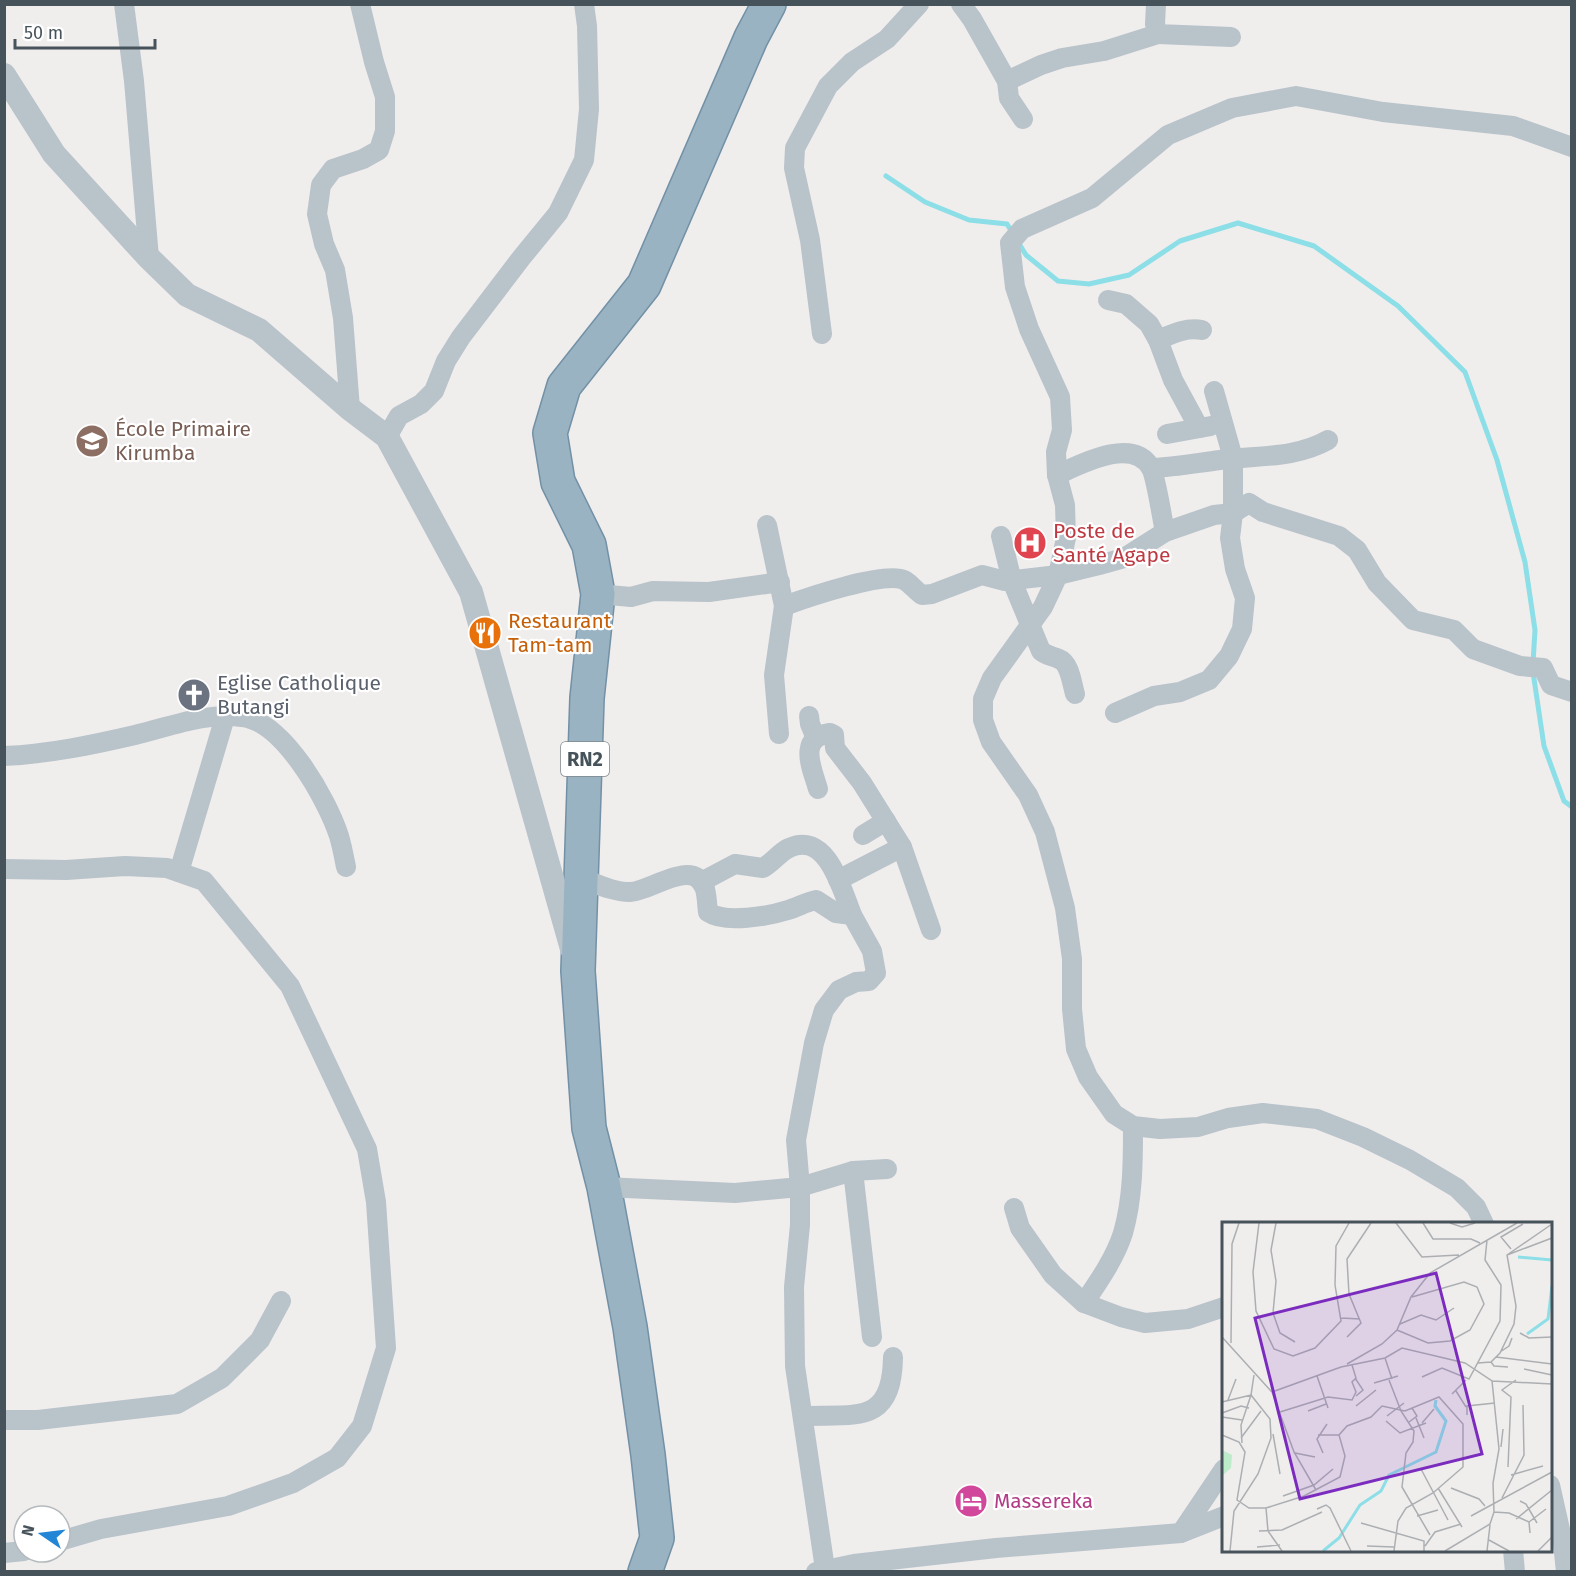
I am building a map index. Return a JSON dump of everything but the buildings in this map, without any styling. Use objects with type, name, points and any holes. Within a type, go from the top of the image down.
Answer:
[{"type":"highway","name":"RN2","points":[[645,1572],[657,1538],[648,1455],[630,1327],[604,1187],[589,1128],[578,971],[587,698],[598,594],[589,545],[558,482],[550,433],[564,386],[644,285],[751,38],[769,4]]},
{"type":"street","points":[[124,4],[134,81],[149,258]]},
{"type":"street","points":[[350,409],[343,318],[335,270],[324,244],[317,214],[321,185],[333,169],[363,159],[379,150],[386,131],[385,97],[360,4]]},
{"type":"street","points":[[387,437],[399,416],[421,404],[434,391],[446,361],[461,337],[558,213],[584,160],[589,109],[587,26],[584,4]]},
{"type":"street","points":[[822,334],[810,240],[794,168],[795,148],[828,86],[852,62],[887,39],[919,4]]},
{"type":"street","points":[[961,4],[1008,81],[1009,98],[1023,119]]},
{"type":"street","points":[[1156,4],[1155,24],[1158,34]]},
{"type":"street","points":[[1008,81],[1062,58],[1104,51],[1158,34],[1231,37]]},
{"type":"street","points":[[4,75],[54,154],[149,258],[187,295],[259,330],[350,409],[387,437],[471,592],[578,971]]},
{"type":"street","points":[[1483,1222],[1476,1207],[1457,1188],[1410,1160],[1363,1137],[1317,1119],[1263,1113],[1228,1118],[1198,1127],[1160,1130],[1133,1126],[1114,1114],[1088,1077],[1076,1049],[1072,1009],[1072,959],[1065,908],[1046,832],[1028,795],[991,742],[983,720],[983,699],[992,678],[1043,607],[1058,575],[1066,538],[1065,505],[1057,475],[1056,452],[1062,430],[1060,397],[1029,329],[1016,287],[1016,236],[1092,198],[1168,135],[1232,108],[1296,96],[1383,112],[1513,126],[1572,147]]},
{"type":"street","points":[[1108,300],[1126,304],[1149,324],[1158,340],[1173,380],[1199,428]]},
{"type":"street","points":[[1158,340],[1183,330],[1194,328],[1202,330]]},
{"type":"street","points":[[1115,713],[1154,696],[1180,692],[1209,680],[1229,656],[1242,629],[1245,598],[1231,553],[1230,538],[1233,513],[1233,458],[1214,391]]},
{"type":"street","points":[[1167,434],[1223,424]]},
{"type":"street","points":[[1151,468],[1291,454],[1314,448],[1328,440]]},
{"type":"street","points":[[1057,475],[1091,459],[1119,453],[1137,454],[1151,468],[1165,532]]},
{"type":"street","points":[[784,606],[835,589],[890,578],[904,580],[922,595],[932,594],[982,575],[1005,582],[1058,575],[1124,558],[1165,532],[1214,515],[1233,513],[1249,503],[1263,512],[1339,536],[1357,550],[1377,583],[1413,620],[1454,630],[1473,649],[1520,666],[1544,668],[1551,685],[1572,692]]},
{"type":"street","points":[[767,525],[784,606],[774,675],[779,734]]},
{"type":"street","points":[[1001,536],[1012,580],[1041,651],[1062,660],[1066,665],[1075,694]]},
{"type":"street","points":[[598,594],[631,597],[653,591],[710,592],[780,582]]},
{"type":"street","points":[[809,716],[816,738]]},
{"type":"street","points":[[4,756],[43,754],[211,717],[242,717],[257,720],[280,738],[308,772],[339,835],[346,867]]},
{"type":"street","points":[[179,872],[225,717]]},
{"type":"street","points":[[818,789],[809,759],[811,743],[816,738],[831,734],[834,735],[836,748],[862,783],[902,847],[931,930]]},
{"type":"street","points":[[863,835],[886,821]]},
{"type":"street","points":[[701,882],[735,864],[763,868],[790,848],[810,845],[823,852],[838,880],[852,915],[872,951],[876,973],[869,981],[856,982],[839,990],[824,1010],[814,1043],[796,1140],[800,1224],[794,1287],[795,1366],[803,1416],[820,1570],[996,1548],[1181,1533],[1222,1517]]},
{"type":"street","points":[[838,880],[902,847]]},
{"type":"street","points":[[4,869],[66,870],[125,866],[167,868],[204,881],[290,986],[367,1149],[376,1202],[386,1348],[363,1426],[337,1458],[294,1483],[228,1506],[101,1529],[72,1537]]},
{"type":"street","points":[[581,878],[612,890],[632,892],[683,874],[695,877],[705,889],[708,912],[715,916],[739,918],[788,910],[816,900],[836,912],[852,915]]},
{"type":"street","points":[[1084,1303],[1103,1275],[1122,1234],[1133,1178],[1133,1126]]},
{"type":"street","points":[[604,1187],[735,1193],[800,1187],[852,1171],[887,1169]]},
{"type":"street","points":[[852,1171],[872,1337]]},
{"type":"street","points":[[1014,1208],[1020,1228],[1053,1275],[1084,1303],[1145,1323],[1188,1319],[1222,1308]]},
{"type":"street","points":[[4,1420],[38,1420],[177,1404],[222,1378],[260,1340],[281,1301]]},
{"type":"street","points":[[803,1416],[865,1413],[879,1407],[889,1392],[893,1378],[893,1357]]},
{"type":"street","points":[[1181,1533],[1222,1472]]},
{"type":"street","points":[[1552,1490],[1563,1543],[1566,1572]]},
{"type":"street","points":[[1513,1552],[1515,1572]]},
{"type":"waterway","points":[[886,176],[925,202],[969,220],[1007,224],[1026,255],[1058,281],[1089,284],[1129,275],[1180,241],[1238,223],[1314,246],[1398,306],[1465,372],[1497,460],[1525,562],[1535,630],[1533,663]]},
{"type":"waterway","points":[[1533,672],[1544,746],[1564,801],[1572,807]]},
{"type":"place","name":"École Primaire Kirumba","points":[[92,441]]},
{"type":"place","name":"Poste de Santé Agape","points":[[1030,543]]},
{"type":"place","name":"Restaurant Tam-tam","points":[[485,633]]},
{"type":"place","name":"Eglise Catholique Butangi","points":[[194,695]]},
{"type":"place","name":"Massereka","points":[[971,1501]]}]
